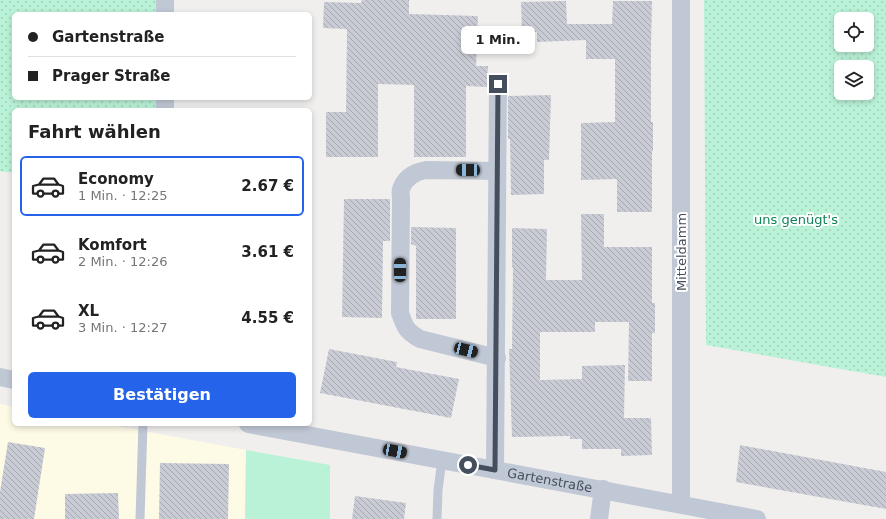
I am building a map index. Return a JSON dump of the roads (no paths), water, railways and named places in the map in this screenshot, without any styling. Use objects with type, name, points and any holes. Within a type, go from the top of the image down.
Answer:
[{"type":"street","points":[[165,0],[165,12]]},
{"type":"street","name":"Mitteldamm","points":[[681,0],[681,504]]},
{"type":"street","points":[[495,470],[497,358],[496,171],[498,84]]},
{"type":"street","points":[[496,171],[426,170],[416,172],[407,178],[401,189],[400,199],[400,313],[404,326],[411,334],[420,339],[497,358]]},
{"type":"street","points":[[0,377],[12,380]]},
{"type":"street","name":"Gartenstraße","points":[[259,426],[757,519]]},
{"type":"street","points":[[599,519],[602,489]]},
{"type":"lane","points":[[140,519],[143,426]]},
{"type":"lane","points":[[436,519],[442,460]]},
{"type":"park label","name":"uns genügt's","points":[[796,219]]}]
